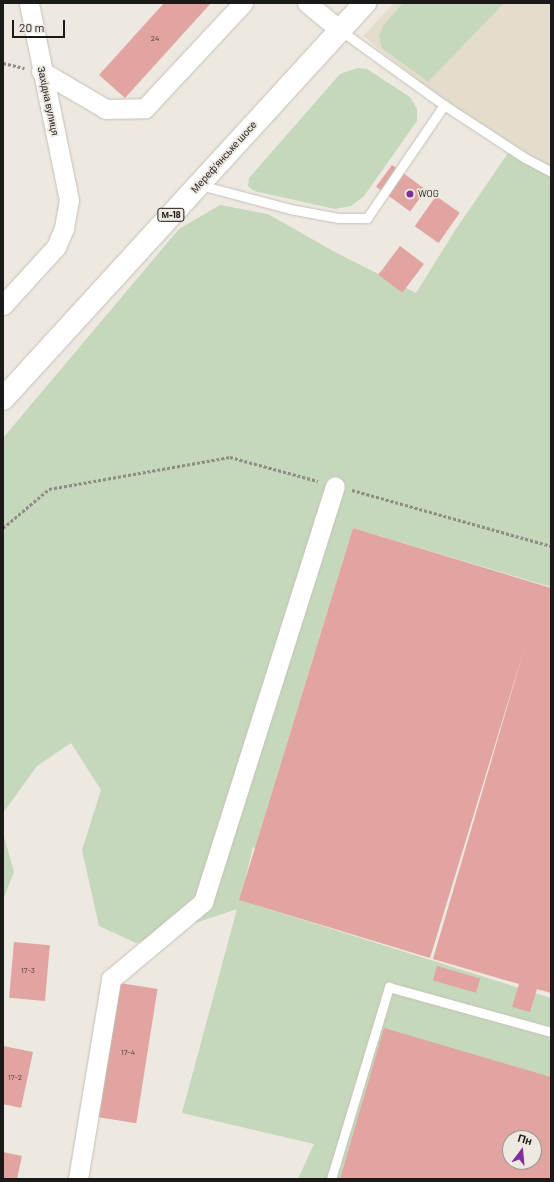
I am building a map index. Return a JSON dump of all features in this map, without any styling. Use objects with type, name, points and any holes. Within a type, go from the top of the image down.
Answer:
[{"type":"highway","name":"Мереф’янське шосе","points":[[3,399],[365,3]]},
{"type":"street","name":"Західна вулиця","points":[[3,305],[56,247],[64,228],[69,200],[41,71],[29,3]]},
{"type":"street","points":[[41,71],[106,109],[145,108],[243,3]]},
{"type":"street","points":[[307,3],[340,30]]},
{"type":"street","points":[[78,1179],[111,979],[203,902],[335,486]]},
{"type":"lane","points":[[340,30],[444,105],[525,158],[551,172]]},
{"type":"lane","points":[[199,184],[290,210],[338,218],[367,218],[444,105]]},
{"type":"lane","points":[[331,1179],[389,987],[551,1032]]},
{"type":"path","points":[[3,528],[49,489],[230,457],[551,546]]},
{"type":"shaded area","points":[[394,3],[551,3],[551,177],[523,165],[363,36]]},
{"type":"green space","points":[[403,3],[504,3],[428,82],[382,48],[379,36],[383,26]]},
{"type":"green space","points":[[358,68],[367,69],[410,97],[417,109],[417,121],[364,196],[351,206],[335,209],[254,191],[248,186],[249,178],[340,74]]},
{"type":"green space","points":[[508,153],[551,175],[551,587],[353,528],[255,848],[253,847],[240,900],[551,998],[551,1179],[298,1179],[314,1144],[182,1113],[237,909],[136,943],[99,926],[82,850],[101,790],[71,743],[37,766],[3,813],[3,438],[179,229],[220,205],[268,214],[333,251],[416,293],[454,232]]},
{"type":"green space","points":[[3,833],[14,872],[3,900]]},
{"type":"building","points":[[164,3],[211,3],[125,98],[99,75]]},
{"type":"building","points":[[392,165],[426,190],[410,212],[376,187]]},
{"type":"building","points":[[436,196],[460,213],[439,243],[415,226]]},
{"type":"building","points":[[400,246],[424,264],[402,293],[378,275]]},
{"type":"building","points":[[353,528],[551,588],[551,993],[537,989],[530,1012],[512,1007],[519,984],[433,959],[526,643],[430,958],[239,900]]},
{"type":"building","points":[[14,942],[50,945],[45,1001],[9,998]]},
{"type":"building","points":[[437,966],[480,978],[476,993],[433,980]]},
{"type":"building","points":[[120,983],[158,989],[136,1123],[99,1117]]},
{"type":"building","points":[[384,1028],[551,1077],[551,1179],[340,1179]]},
{"type":"building","points":[[3,1046],[33,1052],[21,1108],[3,1104]]},
{"type":"building","points":[[3,1152],[22,1156],[17,1179],[3,1179]]},
{"type":"place","name":"WOG","points":[[410,194]]}]
